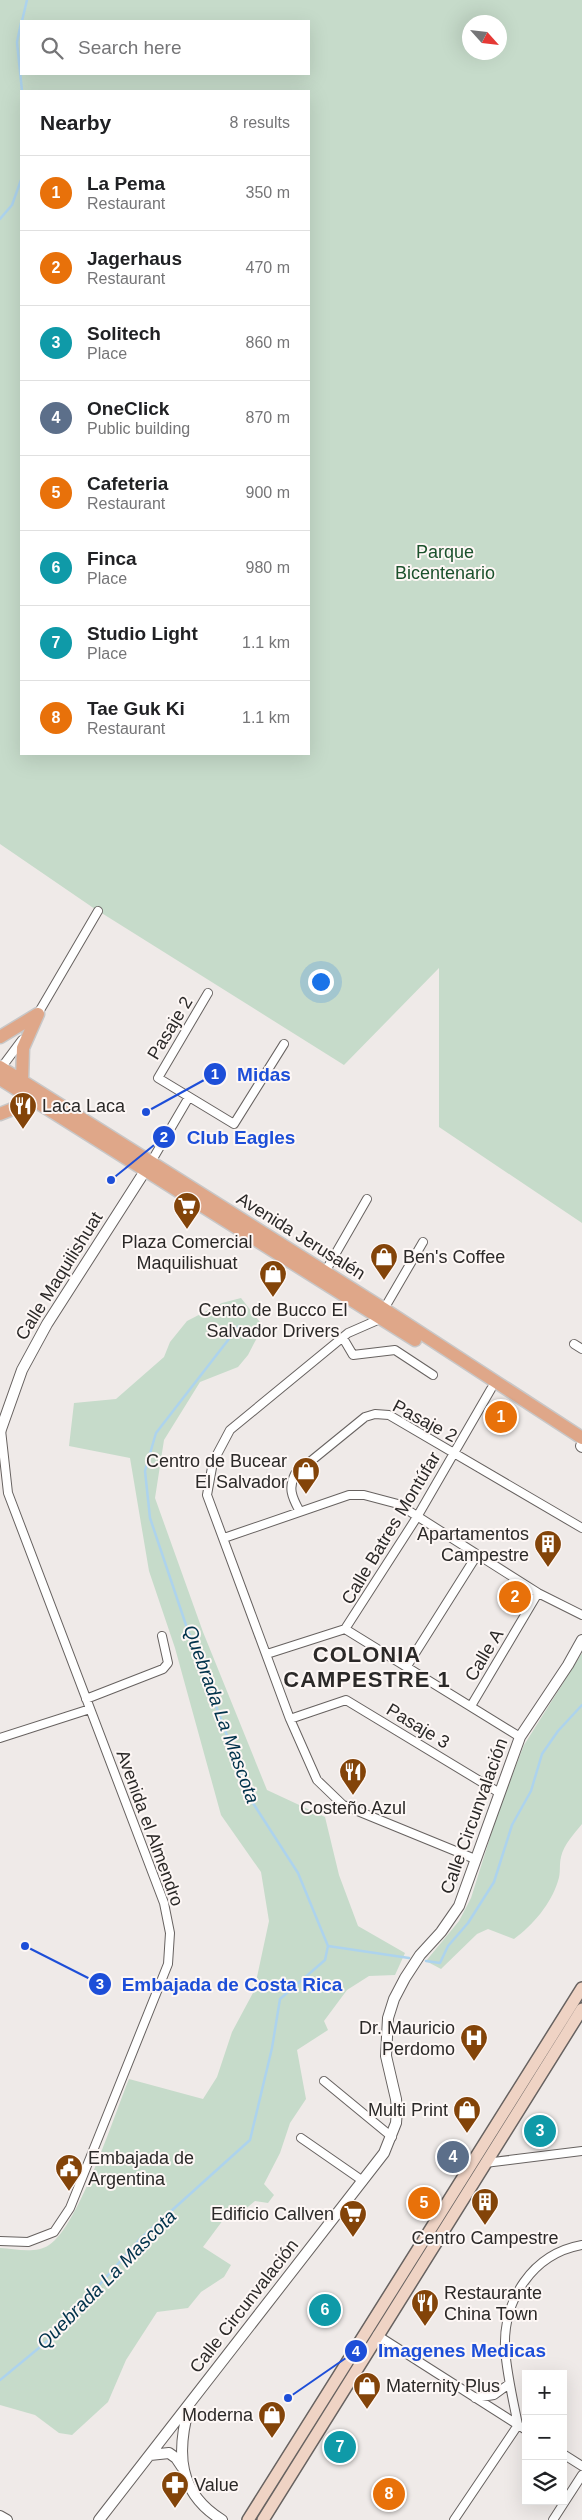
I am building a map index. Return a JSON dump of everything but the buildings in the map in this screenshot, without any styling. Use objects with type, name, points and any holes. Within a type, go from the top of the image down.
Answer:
[{"type":"main road","points":[[0,1037],[38,1014]]},
{"type":"main road","points":[[22,1081],[23,1048],[38,1014]]},
{"type":"main road","name":"Avenida Jerusalén","points":[[0,1071],[22,1081],[148,1167],[582,1442]]},
{"type":"main road","name":"Avenida Jerusalén","points":[[0,1071],[33,1101],[325,1272],[491,1390],[582,1442]]},
{"type":"main road","points":[[0,1114],[33,1101]]},
{"type":"main road","points":[[248,2520],[582,1988]]},
{"type":"main road","points":[[263,2520],[582,2009]]},
{"type":"street","points":[[0,1071],[38,1014],[98,911]]},
{"type":"street","name":"Pasaje 2","points":[[189,1098],[158,1078],[208,994]]},
{"type":"street","points":[[189,1098],[234,1124],[284,1044]]},
{"type":"street","name":"Calle Maquilishuat","points":[[0,1431],[22,1370],[47,1324],[148,1167],[189,1098]]},
{"type":"street","points":[[325,1272],[367,1199]]},
{"type":"street","points":[[424,1242],[382,1314],[343,1338],[230,1430],[213,1462],[207,1495],[290,1719],[317,1780],[342,1805],[475,1859]]},
{"type":"street","points":[[343,1338],[353,1355],[395,1350],[433,1375]]},
{"type":"street","points":[[574,1344],[582,1349]]},
{"type":"street","name":"Calle Batres Montúfar","points":[[346,1629],[417,1517],[491,1390]]},
{"type":"street","name":"Pasaje 2","points":[[299,1510],[291,1496],[291,1483],[295,1474],[365,1416],[375,1414],[389,1415],[582,1528]]},
{"type":"street","name":"Avenida el Almendro","points":[[0,1431],[8,1493],[164,1903],[170,1933],[168,1964],[70,2208],[54,2232],[28,2242],[0,2241]]},
{"type":"street","name":"Avenida el Almendro","points":[[0,1486],[8,1493]]},
{"type":"street","points":[[224,1538],[299,1510],[349,1495],[364,1495],[398,1504],[538,1593],[582,1615]]},
{"type":"street","points":[[407,1666],[477,1554]]},
{"type":"street","name":"Calle A","points":[[471,1706],[538,1593]]},
{"type":"street","points":[[266,1654],[346,1629],[520,1737]]},
{"type":"street","points":[[86,1698],[163,1669],[168,1664],[162,1636]]},
{"type":"street","name":"Calle Circunvalación","points":[[99,2520],[384,2154],[396,2123],[396,2099],[386,2056],[388,2018],[394,1998],[405,1978],[459,1906],[468,1886],[475,1859],[498,1792],[520,1737],[568,1665],[582,1640]]},
{"type":"street","name":"Pasaje 3","points":[[290,1719],[346,1700],[498,1792]]},
{"type":"street","points":[[0,1738],[90,1709]]},
{"type":"street","points":[[324,2081],[392,2137]]},
{"type":"street","points":[[301,2138],[363,2181]]},
{"type":"street","points":[[485,2163],[582,2151]]},
{"type":"street","points":[[454,2520],[518,2425],[509,2384],[505,2348],[507,2322],[522,2284],[526,2277],[541,2262],[559,2251],[582,2245]]},
{"type":"street","points":[[377,2335],[522,2428]]},
{"type":"street","points":[[475,2398],[494,2395],[509,2384]]},
{"type":"street","points":[[192,2399],[180,2450],[183,2468],[189,2485],[202,2504],[222,2520]]},
{"type":"street","points":[[150,2455],[169,2453],[176,2458],[183,2468]]},
{"type":"street","points":[[567,2457],[582,2466]]},
{"type":"street","points":[[553,2520],[582,2475]]},
{"type":"street","points":[[0,2516],[7,2520]]},
{"type":"green space","name":"Parque Bicentenario","points":[[0,0],[582,0],[582,1223],[439,1127],[439,968],[344,1065],[92,907],[0,844]]},
{"type":"green space","points":[[241,1298],[263,1326],[248,1355],[238,1367],[200,1382],[164,1440],[155,1498],[203,1632],[267,1790],[325,1817],[339,1875],[358,1926],[405,1953],[395,1975],[369,1976],[347,1990],[324,2021],[328,2030],[297,2050],[306,2099],[290,2123],[280,2153],[264,2184],[274,2195],[268,2203],[255,2201],[243,2211],[226,2216],[203,2247],[231,2265],[224,2277],[201,2292],[188,2308],[157,2312],[126,2360],[108,2402],[72,2435],[59,2433],[35,2415],[0,2405],[0,2248],[25,2250],[44,2248],[60,2234],[84,2194],[129,2079],[203,2099],[217,2077],[232,2032],[254,1991],[269,1921],[261,1872],[221,1815],[175,1648],[149,1571],[130,1458],[69,1446],[74,1403],[116,1399],[164,1357],[170,1342],[187,1321],[222,1303]]},
{"type":"green space","points":[[582,1653],[582,1824],[562,1852],[559,1878],[555,1890],[546,1906],[528,1927],[514,1939],[488,1929],[477,1934],[441,1969],[426,1961],[459,1921],[471,1898],[499,1809],[524,1745]]},
{"type":"waterway","points":[[22,20],[27,0]]},
{"type":"waterway","points":[[20,28],[17,42],[20,71]]},
{"type":"waterway","points":[[20,75],[22,90]]},
{"type":"waterway","points":[[0,219],[12,205],[20,183]]},
{"type":"waterway","name":"Quebrada La Mascota","points":[[0,2380],[57,2333],[139,2240],[250,2140],[272,2048],[280,1999],[325,1960],[328,1946],[298,1873],[251,1800],[187,1628],[150,1518],[145,1471],[156,1433],[239,1326]]},
{"type":"waterway","points":[[426,1961],[440,1963],[448,1946],[468,1923],[494,1882],[512,1825],[531,1791],[542,1754],[558,1731],[582,1705]]},
{"type":"waterway","points":[[328,1946],[409,1958]]},
{"type":"place","name":"Midas","points":[[146,1112]]},
{"type":"place","name":"Laca Laca","points":[[23,1130]]},
{"type":"place","name":"Club Eagles","points":[[111,1180]]},
{"type":"place","name":"Plaza Comercial Maquilishuat","points":[[187,1230]]},
{"type":"place","name":"Ben's Coffee","points":[[384,1281]]},
{"type":"place","name":"Cento de Bucco El Salvador Drivers","points":[[273,1298]]},
{"type":"place","name":"La Pema","points":[[501,1417]]},
{"type":"place","name":"Centro de Bucear El Salvador","points":[[306,1495]]},
{"type":"place","name":"Apartamentos Campestre","points":[[548,1568]]},
{"type":"place","name":"Jagerhaus","points":[[515,1597]]},
{"type":"place","name":"Costeño Azul","points":[[353,1796]]},
{"type":"place","name":"Embajada de Costa Rica","points":[[25,1946]]},
{"type":"place","name":"Dr. Mauricio Perdomo","points":[[474,2062]]},
{"type":"place","name":"Solitech","points":[[540,2131]]},
{"type":"place","name":"Multi Print","points":[[467,2134]]},
{"type":"place","name":"OneClick","points":[[453,2157]]},
{"type":"place","name":"Embajada de Argentina","points":[[69,2192]]},
{"type":"place","name":"Cafeteria","points":[[424,2203]]},
{"type":"place","name":"Centro Campestre","points":[[485,2226]]},
{"type":"place","name":"Edificio Callven","points":[[353,2238]]},
{"type":"place","name":"Finca","points":[[325,2310]]},
{"type":"place","name":"Restaurante China Town","points":[[425,2327]]},
{"type":"place","name":"Imagenes Medicas","points":[[288,2398]]},
{"type":"place","name":"Maternity Plus","points":[[367,2410]]},
{"type":"place","name":"Moderna","points":[[272,2439]]},
{"type":"place","name":"Studio Light","points":[[340,2447]]},
{"type":"place","name":"Tae Guk Ki","points":[[389,2494]]},
{"type":"place","name":"Value","points":[[175,2509]]},
{"type":"district","name":"COLONIA CAMPESTRE 1","points":[[367,1666]]}]
